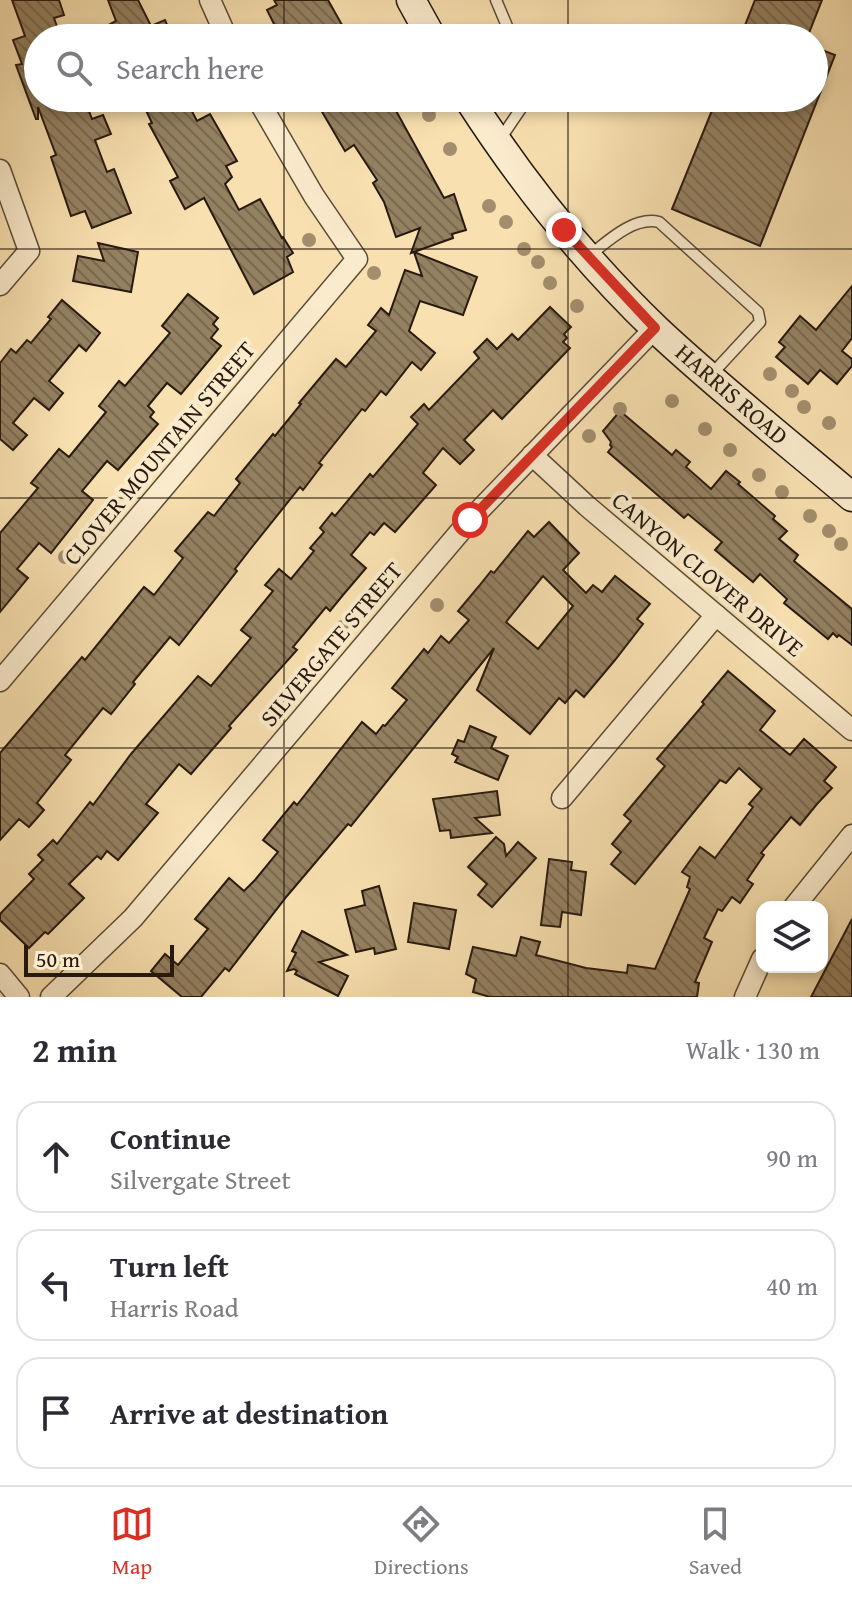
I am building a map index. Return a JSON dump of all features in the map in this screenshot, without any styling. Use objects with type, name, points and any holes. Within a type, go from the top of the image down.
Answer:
[{"type":"street","points":[[210,0],[221,24]]},
{"type":"street","points":[[411,0],[424,24]]},
{"type":"street","name":"CLOVER MOUNTAIN STREET","points":[[0,681],[357,259],[314,196],[265,112]]},
{"type":"street","name":"HARRIS ROAD","points":[[478,112],[523,178],[588,257],[655,328],[852,497]]},
{"type":"street","points":[[0,170],[29,251],[0,285]]},
{"type":"street","name":"SILVERGATE STREET","points":[[51,997],[133,918],[470,520],[655,328]]},
{"type":"street","name":"CANYON CLOVER DRIVE","points":[[532,455],[587,506],[852,730]]},
{"type":"street","points":[[562,798],[716,615]]},
{"type":"street","points":[[799,901],[852,835]]},
{"type":"street","points":[[745,997],[756,972]]},
{"type":"street","points":[[0,974],[19,997]]},
{"type":"lane","points":[[496,0],[506,24]]},
{"type":"lane","points":[[498,142],[518,112]]},
{"type":"lane","points":[[588,257],[621,231],[653,220],[659,222],[758,312],[760,322],[709,377]]},
{"type":"building","points":[[12,0],[59,0],[64,15],[54,18],[56,24],[24,24],[24,33]]},
{"type":"building","points":[[108,0],[138,0],[150,24],[111,24],[116,21]]},
{"type":"building","points":[[274,0],[328,0],[342,24],[274,24],[267,10],[277,5]]},
{"type":"building","points":[[755,0],[822,0],[813,24],[746,24]]},
{"type":"building","points":[[24,36],[24,87],[16,65],[22,64],[13,40]]},
{"type":"building","points":[[828,52],[835,55],[828,73]]},
{"type":"building","points":[[40,112],[89,112],[92,119],[103,115],[111,134],[95,140],[107,172],[114,169],[131,213],[92,228],[85,211],[71,216],[51,157],[56,155]]},
{"type":"building","points":[[147,112],[192,112],[197,121],[210,114],[237,161],[226,166],[232,177],[225,184],[239,210],[260,199],[293,253],[287,257],[293,272],[254,294],[204,198],[185,209],[170,181],[178,177],[149,124],[152,123]]},
{"type":"building","points":[[322,112],[397,112],[444,198],[454,194],[466,230],[411,253],[420,228],[396,237],[384,202],[373,183],[377,180],[354,145],[345,151]]},
{"type":"building","points":[[711,112],[813,112],[760,246],[672,209]]},
{"type":"building","points":[[98,243],[138,252],[131,292],[73,281],[78,256],[104,261]]},
{"type":"building","points":[[414,252],[477,277],[463,315],[420,301],[409,331],[435,353],[421,370],[412,362],[386,395],[381,391],[365,411],[362,409],[319,463],[322,465],[303,490],[300,487],[179,645],[170,637],[111,714],[103,708],[65,755],[71,760],[37,803],[44,810],[29,827],[19,819],[0,840],[0,753],[82,657],[85,660],[144,587],[154,595],[183,558],[175,551],[208,512],[214,516],[240,483],[236,479],[273,434],[275,436],[336,359],[346,367],[376,331],[368,325],[381,308],[389,315],[405,270],[422,276]]},
{"type":"building","points":[[852,286],[852,338],[842,351],[852,359],[852,366],[837,384],[820,370],[808,384],[776,357],[785,347],[779,342],[800,316],[816,330]]},
{"type":"building","points":[[188,294],[218,318],[213,324],[218,329],[211,338],[221,346],[181,394],[167,383],[148,406],[154,412],[150,417],[158,424],[118,470],[107,461],[82,491],[93,500],[51,553],[39,543],[17,569],[28,578],[0,612],[0,533],[38,488],[31,483],[59,449],[69,457],[106,412],[99,406],[119,381],[125,386],[170,333],[162,326]]},
{"type":"building","points":[[62,300],[100,333],[86,351],[79,345],[49,381],[63,393],[49,410],[34,398],[13,423],[27,435],[13,450],[0,439],[0,363],[11,349],[16,353],[27,340],[31,343]]},
{"type":"building","points":[[550,307],[571,327],[564,334],[567,338],[563,342],[570,348],[502,419],[493,410],[464,440],[474,450],[460,464],[443,448],[423,473],[436,485],[395,532],[384,523],[374,535],[370,532],[351,555],[366,568],[330,611],[326,607],[293,647],[297,650],[191,774],[179,764],[146,804],[158,813],[118,860],[107,851],[101,859],[97,856],[69,884],[84,898],[48,934],[45,932],[29,948],[0,920],[0,914],[34,879],[29,874],[43,860],[38,855],[53,840],[57,844],[90,802],[93,805],[131,754],[198,676],[211,686],[251,638],[241,630],[273,591],[265,585],[279,569],[291,579],[314,551],[310,548],[324,532],[320,528],[332,513],[335,516],[370,474],[373,477],[418,424],[411,417],[424,404],[429,410],[479,358],[474,352],[487,339],[497,349],[512,334],[518,340]]},
{"type":"building","points":[[620,411],[672,455],[676,450],[690,462],[686,467],[711,489],[726,471],[775,516],[773,519],[787,531],[779,539],[798,555],[794,561],[852,609],[852,645],[833,633],[828,639],[784,603],[787,599],[760,574],[753,582],[715,550],[722,542],[688,514],[684,518],[608,452],[611,442],[603,431]]},
{"type":"building","points":[[549,522],[579,553],[563,570],[586,593],[593,585],[602,592],[615,576],[650,604],[637,619],[643,624],[584,697],[576,690],[565,703],[559,698],[530,734],[477,690],[494,648],[351,826],[348,824],[287,896],[229,971],[225,968],[201,997],[182,997],[151,971],[165,954],[178,965],[208,929],[195,919],[229,878],[244,891],[255,880],[278,852],[263,840],[294,802],[297,805],[362,722],[376,734],[385,726],[407,700],[392,688],[424,649],[428,653],[441,636],[449,643],[469,620],[458,611],[528,531],[534,537]],"holes":[[[543,576],[573,606],[538,649],[506,622]]]},
{"type":"building","points":[[728,671],[775,711],[760,730],[790,755],[804,739],[836,767],[824,781],[832,788],[800,825],[791,817],[761,853],[764,855],[747,880],[753,884],[740,903],[732,897],[722,911],[718,909],[704,938],[712,942],[695,982],[699,983],[697,997],[490,997],[473,992],[476,979],[466,974],[473,947],[516,956],[521,937],[540,942],[536,955],[586,968],[627,973],[628,965],[655,969],[690,889],[687,887],[690,877],[682,872],[700,847],[715,858],[753,807],[749,804],[762,789],[739,768],[726,783],[720,780],[635,884],[611,864],[621,852],[612,844],[631,821],[624,815],[665,766],[657,759]]},
{"type":"building","points":[[470,726],[496,737],[491,748],[508,756],[498,780],[455,762],[458,757],[452,754],[458,740],[464,742]]},
{"type":"building","points":[[497,791],[500,815],[475,818],[492,833],[451,838],[450,830],[440,831],[433,799]]},
{"type":"building","points":[[496,837],[504,844],[506,856],[518,842],[536,858],[492,907],[478,895],[487,884],[468,867]]},
{"type":"building","points":[[549,859],[572,862],[571,870],[586,872],[581,915],[562,912],[560,927],[541,925]]},
{"type":"building","points":[[379,886],[396,949],[375,954],[374,948],[356,952],[345,910],[365,905],[362,891]]},
{"type":"building","points":[[414,903],[456,910],[449,949],[408,942]]},
{"type":"building","points":[[852,919],[852,997],[811,997],[824,973],[828,973],[828,965]]},
{"type":"building","points":[[302,931],[347,955],[319,962],[348,976],[338,996],[295,974],[297,971],[294,969],[287,971]]},
{"type":"route","points":[[470,520],[655,328],[564,230]]}]
